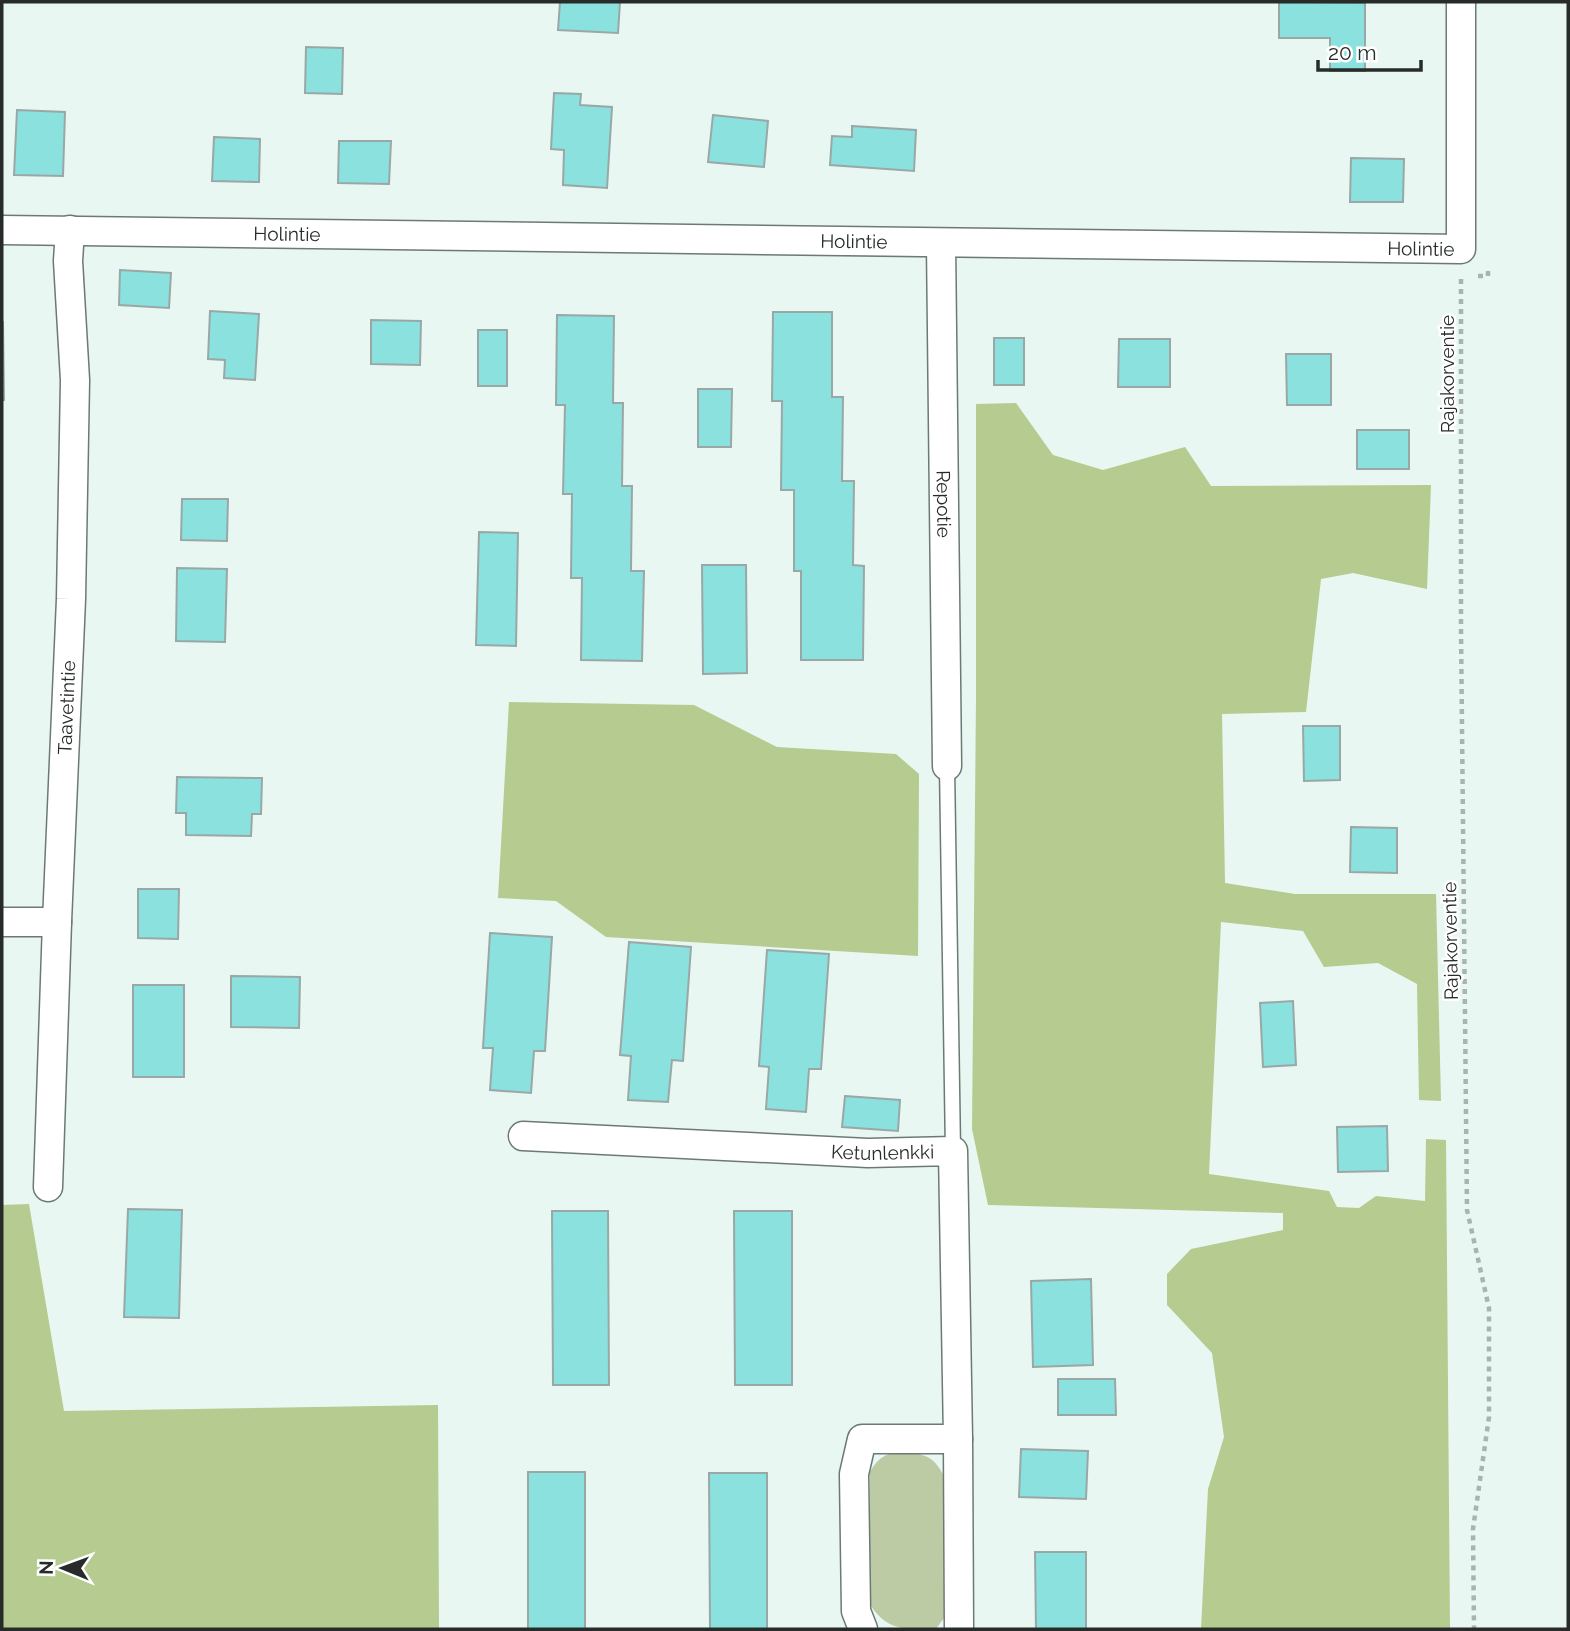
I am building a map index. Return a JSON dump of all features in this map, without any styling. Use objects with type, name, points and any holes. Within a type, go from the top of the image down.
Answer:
[{"type":"street","name":"Holintie","points":[[2,230],[1461,249],[1461,2]]},
{"type":"street","name":"Taavetintie","points":[[48,1187],[71,599],[75,380],[68,261],[70,230]]},
{"type":"street","name":"Repotie","points":[[941,243],[947,766]]},
{"type":"street","points":[[2,922],[57,922]]},
{"type":"street","name":"Ketunlenkki","points":[[523,1136],[868,1153],[953,1151],[959,1629]]},
{"type":"street","points":[[863,1629],[856,1611],[854,1474],[862,1439],[958,1439]]},
{"type":"lane","points":[[947,766],[953,1151]]},
{"type":"path","name":"Rajakorventie","points":[[1461,249],[1461,630],[1467,1210],[1489,1308],[1489,1417],[1473,1529],[1474,1629]]},
{"type":"green space","points":[[1016,403],[1053,455],[1103,470],[1185,447],[1211,486],[1431,485],[1427,589],[1353,573],[1321,579],[1306,712],[1222,714],[1225,883],[1295,894],[1436,894],[1441,1101],[1419,1100],[1417,984],[1378,963],[1324,967],[1303,931],[1221,922],[1209,1174],[1329,1191],[1337,1207],[1359,1208],[1376,1196],[1425,1201],[1426,1139],[1446,1140],[1450,1629],[1201,1629],[1208,1489],[1224,1437],[1212,1353],[1167,1305],[1167,1274],[1191,1249],[1283,1230],[1283,1213],[988,1205],[972,1129],[976,404]]},
{"type":"green space","points":[[509,702],[694,705],[777,747],[896,754],[919,774],[918,956],[606,937],[556,901],[498,898]]},
{"type":"green space","points":[[29,1204],[64,1411],[438,1405],[439,1629],[2,1629],[2,1205]]},
{"type":"green space","points":[[906,1452],[929,1458],[944,1476],[944,1618],[936,1629],[914,1629],[889,1624],[869,1603],[870,1472],[885,1456]]},
{"type":"building","points":[[560,2],[620,2],[618,33],[558,30]]},
{"type":"building","points":[[1279,2],[1365,3],[1365,71],[1330,71],[1330,38],[1279,38]]},
{"type":"building","points":[[306,47],[343,48],[342,94],[305,93]]},
{"type":"building","points":[[554,93],[581,94],[580,105],[612,107],[607,188],[563,185],[564,150],[551,149]]},
{"type":"building","points":[[17,110],[65,112],[63,176],[14,175]]},
{"type":"building","points":[[713,115],[768,121],[764,167],[708,162]]},
{"type":"building","points":[[852,126],[916,130],[914,171],[830,165],[832,136],[852,137]]},
{"type":"building","points":[[214,137],[260,139],[259,182],[212,181]]},
{"type":"building","points":[[339,141],[391,141],[389,184],[338,183]]},
{"type":"building","points":[[1351,158],[1404,159],[1403,202],[1350,202]]},
{"type":"building","points":[[120,270],[171,273],[169,308],[119,305]]},
{"type":"building","points":[[210,311],[259,314],[255,380],[224,378],[225,360],[208,359]]},
{"type":"building","points":[[773,312],[832,312],[832,397],[843,397],[842,481],[854,481],[853,565],[864,566],[863,660],[801,660],[801,571],[794,571],[794,490],[781,490],[782,401],[772,401]]},
{"type":"building","points":[[557,315],[614,316],[613,403],[623,403],[622,486],[632,486],[631,571],[644,571],[642,661],[581,660],[582,578],[571,578],[572,494],[563,494],[565,405],[556,405]]},
{"type":"building","points":[[371,320],[421,321],[420,365],[371,364]]},
{"type":"building","points":[[3,322],[4,400],[2,400]]},
{"type":"building","points":[[478,330],[507,330],[507,386],[478,386]]},
{"type":"building","points":[[994,338],[1024,338],[1024,385],[994,385]]},
{"type":"building","points":[[1119,339],[1170,339],[1170,387],[1118,387]]},
{"type":"building","points":[[1286,354],[1331,354],[1331,405],[1287,405]]},
{"type":"building","points":[[698,389],[732,389],[731,447],[698,447]]},
{"type":"building","points":[[1357,430],[1409,430],[1409,469],[1357,469]]},
{"type":"building","points":[[182,499],[228,499],[227,541],[181,540]]},
{"type":"building","points":[[479,532],[518,533],[516,646],[476,645]]},
{"type":"building","points":[[702,565],[746,565],[747,673],[703,674]]},
{"type":"building","points":[[177,568],[227,569],[225,642],[176,641]]},
{"type":"building","points":[[1303,726],[1340,726],[1340,780],[1304,781]]},
{"type":"building","points":[[177,777],[262,778],[261,814],[252,814],[251,836],[186,835],[186,813],[176,813]]},
{"type":"building","points":[[1351,827],[1397,828],[1397,873],[1350,872]]},
{"type":"building","points":[[138,889],[179,889],[178,939],[138,938]]},
{"type":"building","points":[[490,933],[552,937],[545,1051],[534,1051],[531,1093],[490,1090],[493,1048],[483,1048]]},
{"type":"building","points":[[629,942],[691,947],[683,1061],[672,1060],[668,1102],[628,1100],[631,1056],[620,1055]]},
{"type":"building","points":[[767,950],[829,954],[821,1069],[809,1069],[806,1112],[766,1109],[769,1067],[759,1066]]},
{"type":"building","points":[[231,976],[300,977],[299,1028],[231,1027]]},
{"type":"building","points":[[133,985],[184,985],[184,1077],[133,1077]]},
{"type":"building","points":[[1293,1001],[1296,1065],[1263,1067],[1260,1003]]},
{"type":"building","points":[[845,1096],[900,1100],[898,1131],[842,1127]]},
{"type":"building","points":[[1387,1126],[1388,1171],[1338,1172],[1337,1127]]},
{"type":"building","points":[[128,1209],[182,1210],[179,1318],[124,1317]]},
{"type":"building","points":[[552,1211],[608,1211],[609,1385],[553,1385]]},
{"type":"building","points":[[734,1211],[792,1211],[792,1385],[735,1385]]},
{"type":"building","points":[[1091,1279],[1093,1365],[1033,1367],[1031,1281]]},
{"type":"building","points":[[1058,1379],[1115,1379],[1116,1415],[1058,1415]]},
{"type":"building","points":[[1021,1449],[1088,1451],[1086,1499],[1019,1497]]},
{"type":"building","points":[[528,1472],[585,1472],[585,1629],[528,1629]]},
{"type":"building","points":[[709,1473],[767,1473],[767,1629],[710,1629]]},
{"type":"building","points":[[1035,1552],[1086,1552],[1086,1629],[1036,1629]]}]
